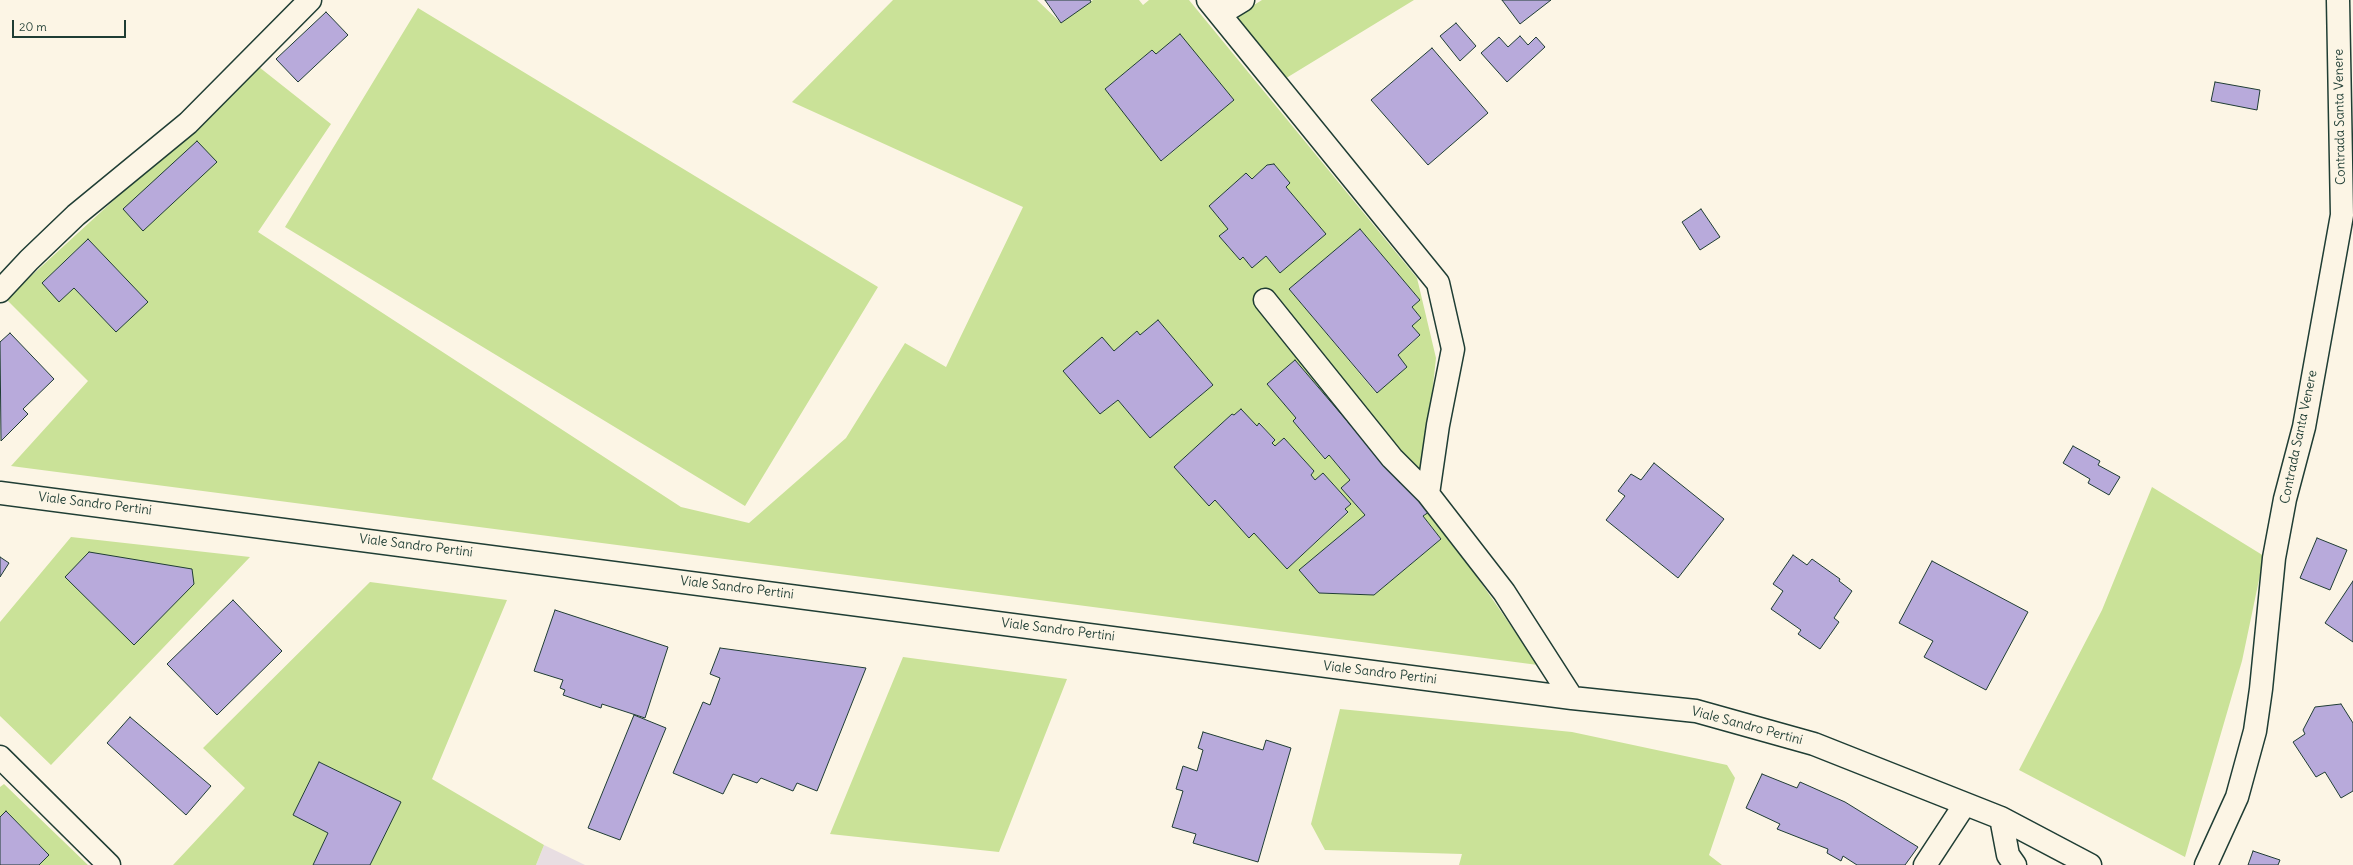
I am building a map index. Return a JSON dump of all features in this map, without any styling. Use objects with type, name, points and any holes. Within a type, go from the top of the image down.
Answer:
[{"type":"street","points":[[0,291],[29,260],[76,215],[188,123],[310,0]]},
{"type":"street","points":[[1243,0],[1214,7],[1438,283],[1453,350],[1438,425],[1428,494]]},
{"type":"street","name":"Contrada Santa Venere","points":[[2206,865],[2237,796],[2255,731],[2261,689],[2274,558],[2285,499],[2304,426],[2342,216],[2338,0]]},
{"type":"street","points":[[1265,300],[1392,458],[1428,494],[1504,592],[1572,698]]},
{"type":"street","name":"Viale Sandro Pertini","points":[[0,493],[1572,698],[1696,711],[1814,744],[2001,818],[2090,865]]},
{"type":"street","points":[[0,757],[110,865]]},
{"type":"street","points":[[1925,865],[1965,804]]},
{"type":"street","points":[[2001,818],[2008,855],[2015,865]]},
{"type":"shaded area","points":[[544,845],[585,865],[536,865]]},
{"type":"green space","points":[[893,0],[1037,0],[1061,23],[1093,0],[1139,0],[1143,5],[1149,0],[1189,0],[1417,278],[1436,358],[1421,496],[1538,665],[11,466],[88,381],[6,299],[259,67],[331,124],[258,232],[681,507],[749,523],[846,438],[905,343],[946,367],[1023,207],[792,102]],"holes":[[[1180,35],[1234,100],[1162,161],[1105,89],[1152,50],[1156,54]],[[1274,164],[1290,183],[1286,187],[1326,234],[1280,273],[1266,256],[1252,268],[1243,257],[1240,260],[1219,236],[1228,229],[1209,206],[1246,173],[1252,179],[1267,165]],[[1360,229],[1420,300],[1412,307],[1421,318],[1412,326],[1420,336],[1398,355],[1407,367],[1376,393],[1289,289]],[[88,239],[148,302],[116,332],[74,288],[59,301],[42,283]],[[1158,320],[1213,385],[1150,438],[1118,400],[1100,414],[1063,371],[1102,338],[1114,351],[1137,331],[1140,335]],[[1295,360],[1400,483],[1403,481],[1429,512],[1423,516],[1441,539],[1374,595],[1319,593],[1300,570],[1365,515],[1341,488],[1350,480],[1329,455],[1324,459],[1293,421],[1296,418],[1267,384]],[[1241,409],[1257,426],[1260,423],[1275,440],[1272,443],[1275,446],[1284,438],[1314,471],[1311,475],[1315,480],[1323,473],[1351,504],[1345,509],[1348,513],[1287,569],[1254,533],[1249,538],[1215,500],[1209,505],[1174,467],[1232,414],[1234,415]]]},
{"type":"green space","points":[[1262,0],[1414,0],[1283,80],[1233,18]]},
{"type":"green space","points":[[418,8],[878,287],[745,506],[285,227]]},
{"type":"green space","points":[[2152,487],[2264,556],[2242,661],[2185,857],[2019,770],[2102,610]]},
{"type":"green space","points":[[71,537],[250,557],[51,765],[0,716],[0,622]]},
{"type":"green space","points":[[370,582],[507,600],[432,779],[544,845],[536,865],[370,865],[401,802],[319,762],[293,815],[328,833],[313,865],[173,865],[245,788],[203,748]]},
{"type":"green space","points":[[903,657],[1067,679],[999,852],[830,834]]},
{"type":"green space","points":[[1340,709],[1572,732],[1727,765],[1735,778],[1709,855],[1722,865],[1459,865],[1462,854],[1325,850],[1311,824]]},
{"type":"green space","points":[[4,784],[88,865],[39,865],[49,855],[6,811],[0,817],[0,787]]},
{"type":"building","points":[[1045,0],[1090,0],[1091,2],[1061,23]]},
{"type":"building","points":[[1502,0],[1551,0],[1520,24]]},
{"type":"building","points":[[326,12],[348,35],[298,82],[276,59]]},
{"type":"building","points":[[1456,23],[1476,46],[1460,61],[1440,36]]},
{"type":"building","points":[[1180,34],[1234,100],[1161,161],[1105,89],[1152,50],[1156,54]]},
{"type":"building","points":[[1520,36],[1528,45],[1536,37],[1545,47],[1507,82],[1481,53],[1499,37],[1508,47]]},
{"type":"building","points":[[1432,48],[1488,113],[1428,165],[1371,100]]},
{"type":"building","points":[[2215,82],[2260,90],[2257,110],[2211,101]]},
{"type":"building","points":[[197,141],[217,162],[143,231],[123,209]]},
{"type":"building","points":[[1274,164],[1290,183],[1286,187],[1326,234],[1280,273],[1266,256],[1252,268],[1243,257],[1240,260],[1219,236],[1228,229],[1209,206],[1246,173],[1252,179],[1267,165]]},
{"type":"building","points":[[1701,209],[1720,237],[1700,250],[1682,222]]},
{"type":"building","points":[[1360,229],[1420,300],[1412,307],[1421,318],[1412,326],[1420,335],[1398,355],[1407,367],[1377,393],[1289,289]]},
{"type":"building","points":[[88,239],[148,302],[116,332],[74,288],[59,302],[42,283]]},
{"type":"building","points":[[1158,320],[1213,385],[1150,438],[1118,400],[1100,414],[1063,371],[1102,337],[1114,351],[1137,331],[1140,335]]},
{"type":"building","points":[[10,333],[54,379],[23,409],[28,414],[1,441],[0,342]]},
{"type":"building","points":[[1295,360],[1400,483],[1402,481],[1429,512],[1423,516],[1441,539],[1374,595],[1319,593],[1299,570],[1365,515],[1341,488],[1350,480],[1329,455],[1325,459],[1293,421],[1296,418],[1267,384]]},
{"type":"building","points":[[1241,409],[1257,426],[1259,423],[1275,440],[1272,443],[1275,446],[1284,438],[1314,471],[1311,475],[1315,480],[1323,473],[1351,504],[1345,509],[1348,512],[1287,569],[1254,533],[1249,538],[1215,500],[1209,506],[1174,467],[1232,414],[1234,415]]},
{"type":"building","points":[[2073,446],[2100,461],[2098,465],[2120,477],[2109,495],[2088,483],[2090,479],[2063,463]]},
{"type":"building","points":[[1654,463],[1724,519],[1678,578],[1606,520],[1625,496],[1618,491],[1631,474],[1641,480]]},
{"type":"building","points":[[2317,538],[2347,550],[2330,590],[2300,578]]},
{"type":"building","points":[[89,552],[192,569],[194,584],[134,645],[65,577]]},
{"type":"building","points":[[1793,555],[1807,565],[1812,559],[1840,579],[1839,581],[1852,591],[1834,618],[1839,622],[1820,649],[1798,634],[1801,630],[1771,609],[1783,591],[1773,584]]},
{"type":"building","points":[[0,557],[9,563],[0,577]]},
{"type":"building","points":[[1932,561],[2028,612],[1986,690],[1924,657],[1933,641],[1899,623]]},
{"type":"building","points":[[2353,581],[2353,642],[2325,623]]},
{"type":"building","points":[[233,600],[282,651],[217,715],[167,664]]},
{"type":"building","points":[[555,610],[668,647],[645,718],[602,704],[601,708],[563,695],[565,690],[560,688],[563,680],[534,671]]},
{"type":"building","points":[[720,648],[866,668],[817,791],[797,783],[793,791],[761,778],[757,783],[733,774],[723,794],[673,773],[703,702],[710,705],[720,678],[710,674]]},
{"type":"building","points":[[2341,704],[2353,723],[2353,791],[2341,798],[2325,772],[2316,777],[2293,742],[2305,734],[2303,730],[2315,707]]},
{"type":"building","points":[[634,715],[666,728],[620,840],[588,828]]},
{"type":"building","points":[[130,717],[211,786],[186,815],[107,743]]},
{"type":"building","points":[[1203,732],[1263,750],[1266,740],[1291,748],[1258,862],[1193,843],[1196,834],[1172,827],[1183,791],[1176,789],[1183,766],[1197,771],[1203,750],[1198,748]]},
{"type":"building","points":[[319,762],[401,802],[370,865],[313,865],[328,833],[293,815]]},
{"type":"building","points":[[1762,774],[1797,788],[1800,782],[1845,802],[1918,847],[1905,865],[1857,865],[1843,856],[1841,861],[1827,853],[1828,849],[1777,829],[1780,824],[1746,808]]},
{"type":"building","points":[[6,811],[49,855],[39,865],[0,865],[0,817]]},
{"type":"building","points":[[2253,851],[2280,860],[2278,865],[2248,865]]}]
